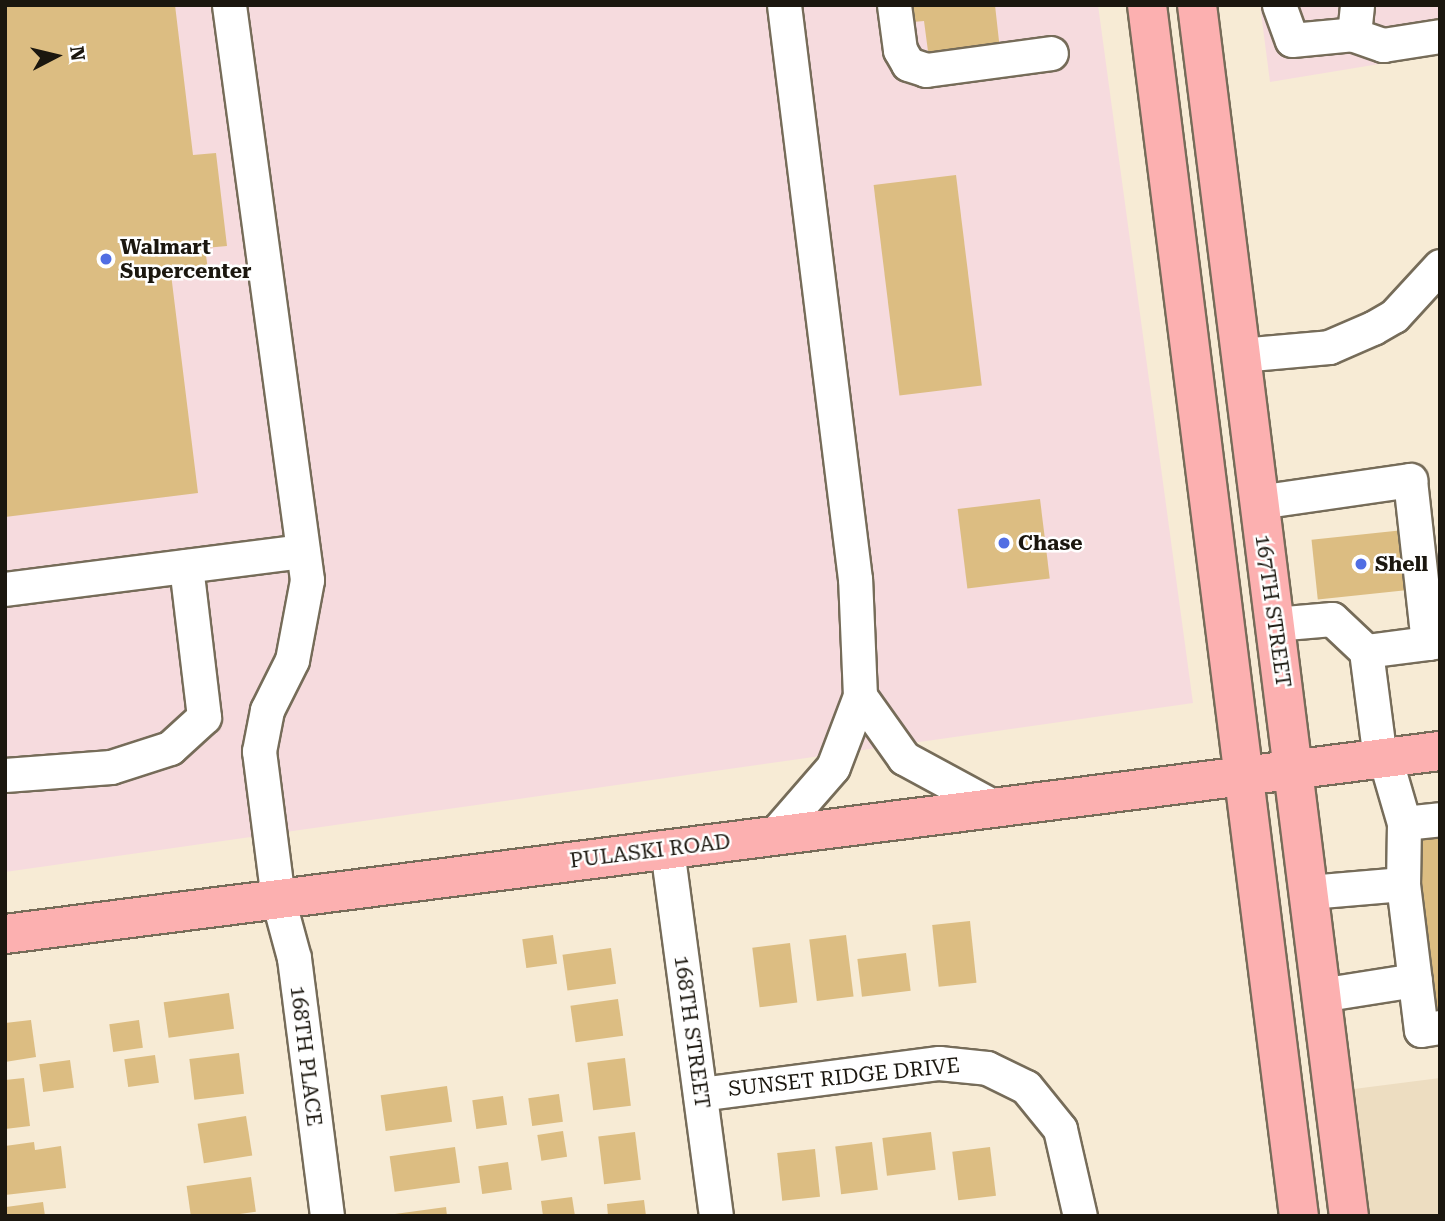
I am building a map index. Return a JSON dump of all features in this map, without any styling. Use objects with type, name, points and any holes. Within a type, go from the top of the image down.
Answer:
[{"type":"main road","points":[[1147,5],[1299,1216]]},
{"type":"main road","name":"167TH STREET","points":[[1197,5],[1349,1216]]},
{"type":"main road","name":"PULASKI ROAD","points":[[5,934],[1440,751]]},
{"type":"street","name":"168TH PLACE","points":[[229,5],[307,580],[292,660],[267,710],[259,751],[278,899],[294,958],[327,1216]]},
{"type":"street","points":[[774,835],[833,767],[860,696],[855,579],[784,5]]},
{"type":"street","points":[[894,5],[900,50],[908,64],[926,70],[1051,53]]},
{"type":"street","points":[[1279,5],[1292,40],[1354,20],[1382,45],[1440,36]]},
{"type":"street","points":[[1240,355],[1329,347],[1373,328],[1394,316],[1440,266]]},
{"type":"street","points":[[1258,502],[1410,480],[1434,642],[1366,651]]},
{"type":"street","points":[[5,589],[303,551]]},
{"type":"street","points":[[5,775],[111,767],[170,748],[204,717],[186,566]]},
{"type":"street","points":[[1274,624],[1332,619],[1366,651],[1382,759],[1404,823],[1403,884],[1421,1030],[1440,1027]]},
{"type":"street","points":[[860,696],[904,758],[996,807]]},
{"type":"street","points":[[1404,823],[1440,819]]},
{"type":"street","name":"168TH STREET","points":[[667,849],[716,1216]]},
{"type":"street","points":[[1309,892],[1403,884]]},
{"type":"street","points":[[1320,995],[1415,980]]},
{"type":"street","name":"SUNSET RIDGE DRIVE","points":[[700,1094],[939,1063],[987,1068],[1026,1087],[1060,1129],[1080,1216]]},
{"type":"shaded area","points":[[5,5],[1098,5],[1193,703],[5,872]]},
{"type":"shaded area","points":[[1260,5],[1440,5],[1440,54],[1270,82]]},
{"type":"shaded area","points":[[1440,1078],[1440,1216],[1362,1216],[1346,1090]]},
{"type":"building","name":"Walmart Supercenter","points":[[5,5],[175,5],[193,155],[216,153],[227,246],[205,248],[208,270],[171,274],[198,493],[5,517]]},
{"type":"building","points":[[911,5],[995,5],[1000,50],[929,59],[924,21],[913,22]]},
{"type":"building","points":[[956,175],[982,385],[899,396],[874,185]]},
{"type":"building","name":"Chase","points":[[1040,499],[1050,578],[967,589],[958,509]]},
{"type":"building","name":"Shell","points":[[1404,530],[1410,590],[1318,599],[1312,540]]},
{"type":"building","points":[[1440,833],[1440,1014],[1438,1014],[1416,836]]},
{"type":"building","points":[[970,921],[976,983],[939,987],[932,925]]},
{"type":"building","points":[[553,935],[557,964],[526,968],[522,939]]},
{"type":"building","points":[[846,935],[854,997],[817,1001],[809,940]]},
{"type":"building","points":[[790,943],[797,1003],[760,1007],[752,948]]},
{"type":"building","points":[[611,948],[616,984],[567,990],[562,955]]},
{"type":"building","points":[[906,953],[911,991],[862,997],[857,959]]},
{"type":"building","points":[[229,993],[234,1029],[169,1038],[164,1002]]},
{"type":"building","points":[[618,999],[623,1036],[576,1042],[570,1006]]},
{"type":"building","points":[[31,1020],[36,1057],[5,1062],[5,1023]]},
{"type":"building","points":[[139,1020],[143,1048],[113,1052],[109,1024]]},
{"type":"building","points":[[239,1053],[244,1094],[194,1100],[189,1059]]},
{"type":"building","points":[[155,1055],[159,1083],[128,1087],[124,1059]]},
{"type":"building","points":[[625,1058],[631,1106],[593,1110],[587,1063]]},
{"type":"building","points":[[70,1060],[74,1088],[43,1092],[39,1064]]},
{"type":"building","points":[[24,1078],[30,1126],[5,1129],[5,1080]]},
{"type":"building","points":[[447,1086],[452,1122],[386,1131],[381,1095]]},
{"type":"building","points":[[559,1094],[563,1122],[532,1126],[528,1098]]},
{"type":"building","points":[[503,1096],[507,1125],[476,1129],[472,1100]]},
{"type":"building","points":[[246,1116],[252,1156],[204,1163],[198,1124]]},
{"type":"building","points":[[563,1131],[567,1157],[541,1161],[537,1135]]},
{"type":"building","points":[[635,1132],[641,1180],[604,1184],[598,1137]]},
{"type":"building","points":[[931,1132],[936,1170],[887,1176],[882,1138]]},
{"type":"building","points":[[34,1142],[35,1150],[61,1146],[66,1188],[5,1195],[5,1146]]},
{"type":"building","points":[[872,1142],[878,1190],[841,1194],[835,1147]]},
{"type":"building","points":[[455,1147],[460,1183],[395,1192],[390,1156]]},
{"type":"building","points":[[990,1147],[996,1196],[958,1200],[952,1152]]},
{"type":"building","points":[[815,1149],[820,1197],[782,1201],[777,1153]]},
{"type":"building","points":[[508,1162],[512,1190],[482,1194],[478,1166]]},
{"type":"building","points":[[251,1177],[256,1212],[225,1216],[191,1216],[187,1186]]},
{"type":"building","points":[[572,1197],[575,1216],[543,1216],[541,1201]]},
{"type":"building","points":[[644,1200],[646,1216],[608,1216],[607,1204]]},
{"type":"building","points":[[43,1202],[45,1216],[7,1216],[6,1207]]},
{"type":"building","points":[[446,1207],[447,1216],[395,1216],[395,1214]]},
{"type":"place","name":"Walmart Supercenter","points":[[106,259]]},
{"type":"place","name":"Chase","points":[[1004,543]]},
{"type":"place","name":"Shell","points":[[1361,564]]}]
